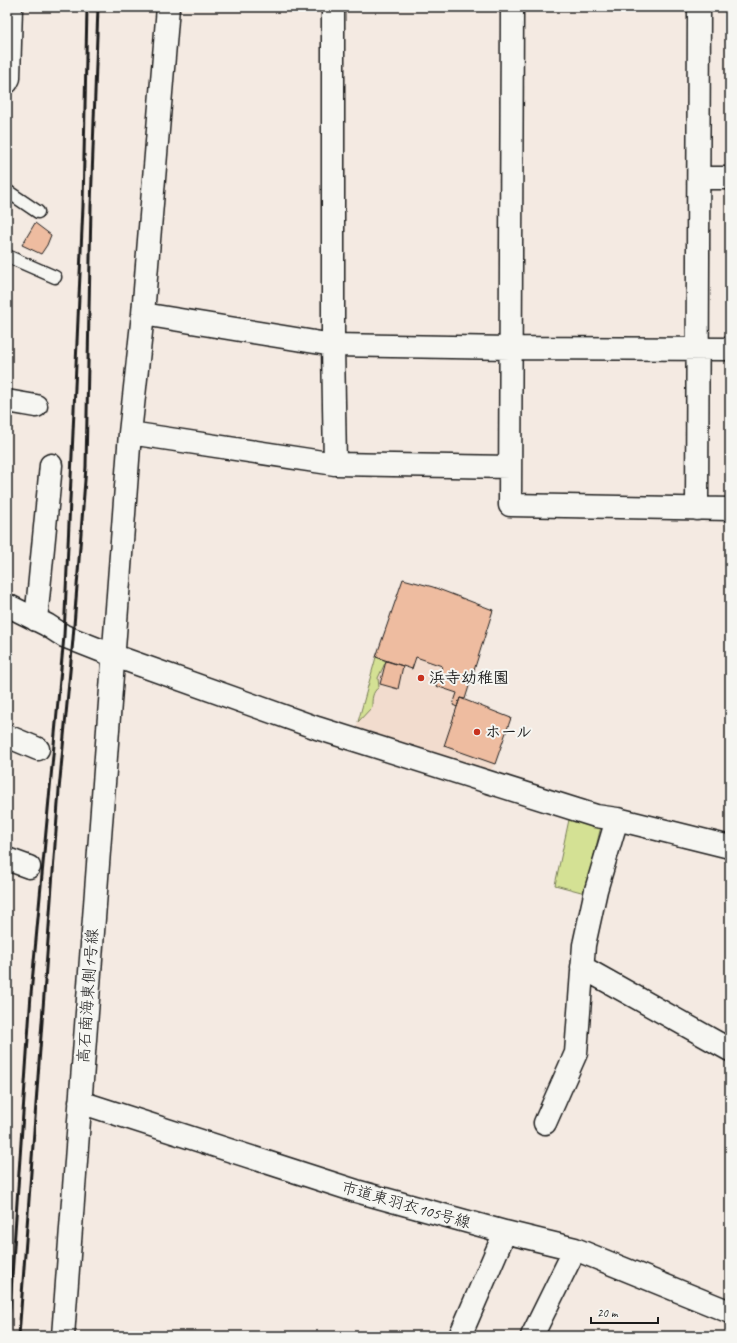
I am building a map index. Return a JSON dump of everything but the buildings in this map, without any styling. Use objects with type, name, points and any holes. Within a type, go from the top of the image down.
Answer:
[{"type":"street","points":[[8,72],[11,7]]},
{"type":"street","name":"高石南海東側1号線","points":[[63,1336],[130,433],[143,314],[168,7]]},
{"type":"street","points":[[333,7],[333,345],[335,464]]},
{"type":"street","points":[[512,7],[510,504],[697,509],[730,508]]},
{"type":"street","points":[[697,509],[699,348],[699,7]]},
{"type":"street","points":[[699,178],[730,178]]},
{"type":"street","points":[[143,314],[333,345],[510,348],[730,349]]},
{"type":"street","points":[[7,401],[36,406]]},
{"type":"street","points":[[130,433],[335,464],[510,467]]},
{"type":"street","points":[[36,620],[51,465]]},
{"type":"street","points":[[7,605],[64,636],[114,656],[316,728],[596,816],[617,819],[730,847]]},
{"type":"street","points":[[7,736],[38,749]]},
{"type":"street","points":[[545,1123],[576,1053],[585,938],[596,890],[617,819]]},
{"type":"street","points":[[7,859],[29,867]]},
{"type":"street","points":[[582,967],[730,1050]]},
{"type":"street","name":"市道東羽衣105号線","points":[[80,1102],[356,1191],[505,1232],[575,1249],[730,1312]]},
{"type":"street","points":[[460,1336],[505,1232]]},
{"type":"street","points":[[532,1336],[575,1249]]},
{"type":"lane","points":[[7,192],[38,212]]},
{"type":"lane","points":[[7,256],[55,278]]},
{"type":"shaded area","name":"浜寺幼稚園","points":[[433,587],[493,610],[465,699],[511,718],[495,764],[489,773],[355,732],[376,657]]},
{"type":"green space","points":[[376,657],[386,661],[378,678],[379,687],[372,698],[372,707],[358,722]]},
{"type":"green space","points":[[570,815],[602,822],[585,893],[555,885]]},
{"type":"railway","points":[[8,1336],[31,994],[64,636],[83,206],[87,7]]},
{"type":"railway","points":[[19,1336],[59,790],[73,639],[86,467],[91,206],[98,7]]},
{"type":"place","name":"浜寺幼稚園","points":[[421,678]]},
{"type":"place","name":"ホール","points":[[477,732]]}]
